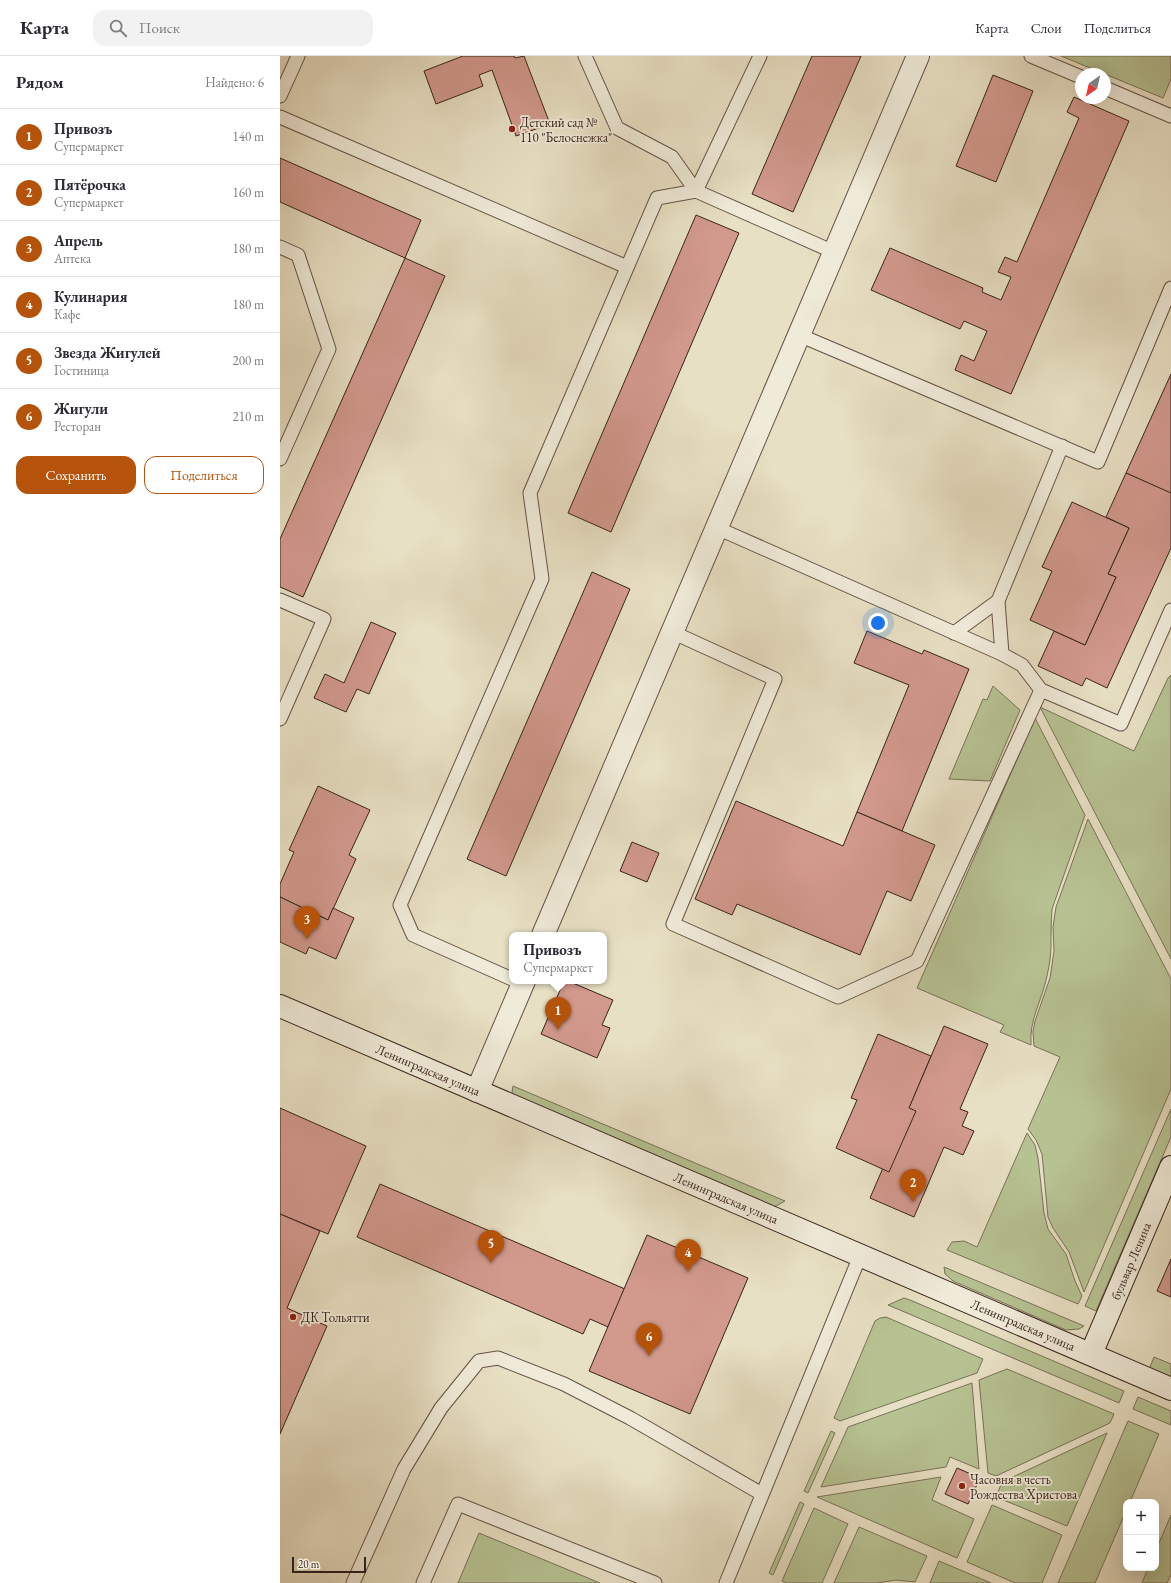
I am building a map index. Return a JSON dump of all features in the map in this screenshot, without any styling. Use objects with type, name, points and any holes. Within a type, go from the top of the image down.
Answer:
[{"type":"street","points":[[544,932],[918,56]]},
{"type":"street","points":[[477,1091],[518,984]]},
{"type":"street","name":"Ленинградская улица","points":[[280,1006],[1171,1389]]},
{"type":"street","name":"бульвар Ленина","points":[[1091,1354],[1171,1167]]},
{"type":"lane","points":[[280,96],[298,56]]},
{"type":"lane","points":[[585,56],[617,128],[672,157],[696,191],[834,252]]},
{"type":"lane","points":[[696,191],[760,56]]},
{"type":"lane","points":[[1031,56],[1075,74]]},
{"type":"lane","points":[[1111,91],[1171,116]]},
{"type":"lane","points":[[280,117],[627,267]]},
{"type":"lane","points":[[509,977],[414,935],[400,905],[542,579],[530,493],[657,198],[696,191]]},
{"type":"lane","points":[[280,247],[298,255],[330,349],[280,459]]},
{"type":"lane","points":[[799,335],[1098,462],[1171,288]]},
{"type":"lane","points":[[1002,654],[998,601],[1062,446]]},
{"type":"lane","points":[[717,528],[1002,654],[1022,665],[1041,690],[1121,724],[1170,617]]},
{"type":"lane","points":[[280,600],[324,619],[280,719]]},
{"type":"lane","points":[[954,633],[998,601]]},
{"type":"lane","points":[[672,632],[774,679],[673,924],[838,997],[917,961],[1041,690]]},
{"type":"lane","points":[[726,1583],[860,1256]]},
{"type":"lane","points":[[353,1583],[404,1469],[441,1408],[479,1361],[498,1358],[564,1384],[630,1418],[762,1494]]},
{"type":"lane","points":[[423,1583],[458,1504],[655,1583]]},
{"type":"green space","points":[[1061,56],[1171,56],[1171,79],[1163,98],[1111,77],[1111,68],[1090,68]]},
{"type":"green space","points":[[1171,675],[1171,959],[1040,707],[1134,751],[1168,678]]},
{"type":"green space","points":[[993,686],[1020,710],[990,781],[949,779],[983,699],[987,700]]},
{"type":"green space","points":[[1035,718],[1085,815],[1052,909],[1050,961],[1045,985],[1034,1018],[1031,1045],[1000,1032],[1004,1025],[917,988]]},
{"type":"green space","points":[[1088,819],[1171,979],[1171,1089],[1084,1292],[1069,1252],[1053,1228],[1048,1217],[1042,1154],[1036,1140],[1028,1129],[1060,1057],[1034,1046],[1033,1032],[1035,1021],[1050,978],[1054,951],[1053,927],[1056,907]]},
{"type":"green space","points":[[513,1086],[785,1201],[768,1208],[515,1100],[512,1092]]},
{"type":"green space","points":[[1171,1109],[1171,1137],[1096,1311],[1085,1306]]},
{"type":"green space","points":[[1027,1133],[1035,1145],[1038,1158],[1044,1213],[1048,1229],[1066,1254],[1075,1281],[1082,1296],[1078,1304],[947,1250],[952,1242],[964,1241],[977,1247]]},
{"type":"green space","points":[[944,1267],[1084,1326],[1079,1329],[1066,1330],[953,1281],[945,1274]]},
{"type":"green space","points":[[904,1298],[1124,1391],[1119,1403],[888,1305]]},
{"type":"green space","points":[[886,1317],[983,1359],[977,1373],[840,1421],[834,1418],[875,1321]]},
{"type":"green space","points":[[1154,1357],[1171,1364],[1171,1381],[1148,1372]]},
{"type":"green space","points":[[1007,1369],[1114,1414],[1110,1423],[996,1476],[988,1473],[979,1380]]},
{"type":"green space","points":[[972,1383],[979,1469],[950,1457],[946,1467],[821,1487],[848,1427]]},
{"type":"green space","points":[[1138,1397],[1171,1411],[1171,1425],[1133,1409]]},
{"type":"green space","points":[[1128,1421],[1159,1434],[1131,1499],[1123,1499],[1123,1518],[1095,1583],[1058,1583]]},
{"type":"green space","points":[[831,1431],[835,1433],[808,1493],[804,1491]]},
{"type":"green space","points":[[1107,1433],[1067,1526],[996,1497],[1002,1482]]},
{"type":"green space","points":[[941,1477],[932,1500],[974,1519],[957,1558],[817,1497]]},
{"type":"green space","points":[[800,1502],[804,1504],[773,1575],[769,1573]]},
{"type":"green space","points":[[992,1505],[1062,1535],[1042,1583],[1015,1583],[967,1562]]},
{"type":"green space","points":[[814,1508],[848,1524],[822,1583],[787,1583],[782,1581]]},
{"type":"green space","points":[[1171,1515],[1171,1574],[1167,1583],[1142,1583],[1147,1571],[1159,1571],[1159,1543]]},
{"type":"green space","points":[[859,1527],[927,1556],[915,1582],[896,1580],[877,1583],[834,1583]]},
{"type":"green space","points":[[479,1533],[600,1583],[458,1583]]},
{"type":"green space","points":[[939,1561],[991,1583],[930,1583]]},
{"type":"building","points":[[463,56],[514,56],[515,58],[524,56],[550,124],[516,136],[492,70],[479,75],[483,86],[436,104],[424,71]]},
{"type":"building","points":[[812,56],[861,56],[793,212],[752,194]]},
{"type":"building","points":[[993,75],[1033,91],[996,182],[956,166]]},
{"type":"building","points":[[1074,97],[1075,104],[1090,104],[1129,121],[1011,394],[955,370],[961,355],[974,361],[987,331],[964,321],[960,329],[871,290],[890,248],[983,288],[982,292],[1001,300],[1011,277],[998,272],[1005,257],[1017,262],[1079,118],[1067,112]]},
{"type":"building","points":[[280,158],[421,220],[405,258],[280,202]]},
{"type":"building","points":[[696,215],[739,233],[611,532],[568,513]]},
{"type":"building","points":[[405,258],[445,276],[303,597],[280,587],[280,539]]},
{"type":"building","points":[[1171,374],[1171,494],[1126,473]]},
{"type":"building","points":[[1126,473],[1171,493],[1171,548],[1107,688],[1086,678],[1082,686],[1038,666],[1054,631],[1085,645],[1116,577],[1108,574],[1129,528],[1106,517]]},
{"type":"building","points":[[1072,502],[1129,528],[1108,574],[1116,577],[1085,645],[1030,620],[1052,571],[1042,567]]},
{"type":"building","points":[[592,572],[630,589],[506,876],[467,859]]},
{"type":"building","points":[[371,622],[396,633],[369,694],[357,689],[346,712],[314,698],[325,674],[344,683]]},
{"type":"building","points":[[867,631],[922,654],[924,650],[969,669],[902,831],[857,812],[909,685],[854,663]]},
{"type":"building","points":[[318,786],[370,810],[349,855],[356,859],[328,920],[280,897],[280,884],[294,852],[289,850]]},
{"type":"building","points":[[736,801],[843,846],[857,812],[935,845],[911,901],[887,891],[860,955],[737,904],[732,915],[695,899]]},
{"type":"building","points":[[632,842],[659,853],[647,882],[620,871]]},
{"type":"building","points":[[280,897],[328,920],[333,908],[354,918],[336,959],[309,947],[306,954],[280,942]]},
{"type":"building","points":[[563,984],[575,984],[613,1000],[602,1025],[610,1028],[597,1058],[541,1034]]},
{"type":"building","points":[[944,1026],[988,1044],[960,1109],[968,1112],[962,1126],[974,1131],[963,1155],[944,1147],[914,1217],[870,1198]]},
{"type":"building","points":[[878,1034],[931,1056],[909,1108],[916,1111],[889,1172],[836,1148],[857,1100],[851,1098]]},
{"type":"building","points":[[280,1108],[366,1146],[328,1234],[280,1214]]},
{"type":"building","points":[[380,1184],[625,1289],[608,1327],[590,1319],[583,1334],[357,1237]]},
{"type":"building","name":"ДК Тольятти","points":[[280,1214],[320,1231],[287,1308],[327,1326],[280,1434]]},
{"type":"building","points":[[647,1235],[748,1278],[690,1414],[589,1371]]},
{"type":"building","points":[[1171,1259],[1171,1297],[1157,1291]]},
{"type":"building","name":"Часовня в честь Рождества Христова","points":[[957,1468],[980,1478],[968,1504],[945,1494]]},
{"type":"place","name":"Детский сад № 110 \"Белоснежка\"","points":[[512,129]]},
{"type":"place","name":"Апрель","points":[[307,939]]},
{"type":"place","name":"Привозъ","points":[[558,1030]]},
{"type":"place","name":"Пятёрочка","points":[[913,1202]]},
{"type":"place","name":"Звезда Жигулей","points":[[491,1263]]},
{"type":"place","name":"Кулинария","points":[[688,1272]]},
{"type":"place","name":"ДК Тольятти","points":[[293,1317]]},
{"type":"place","name":"Жигули","points":[[649,1356]]},
{"type":"place","name":"Часовня в честь Рождества Христова","points":[[962,1486]]}]
